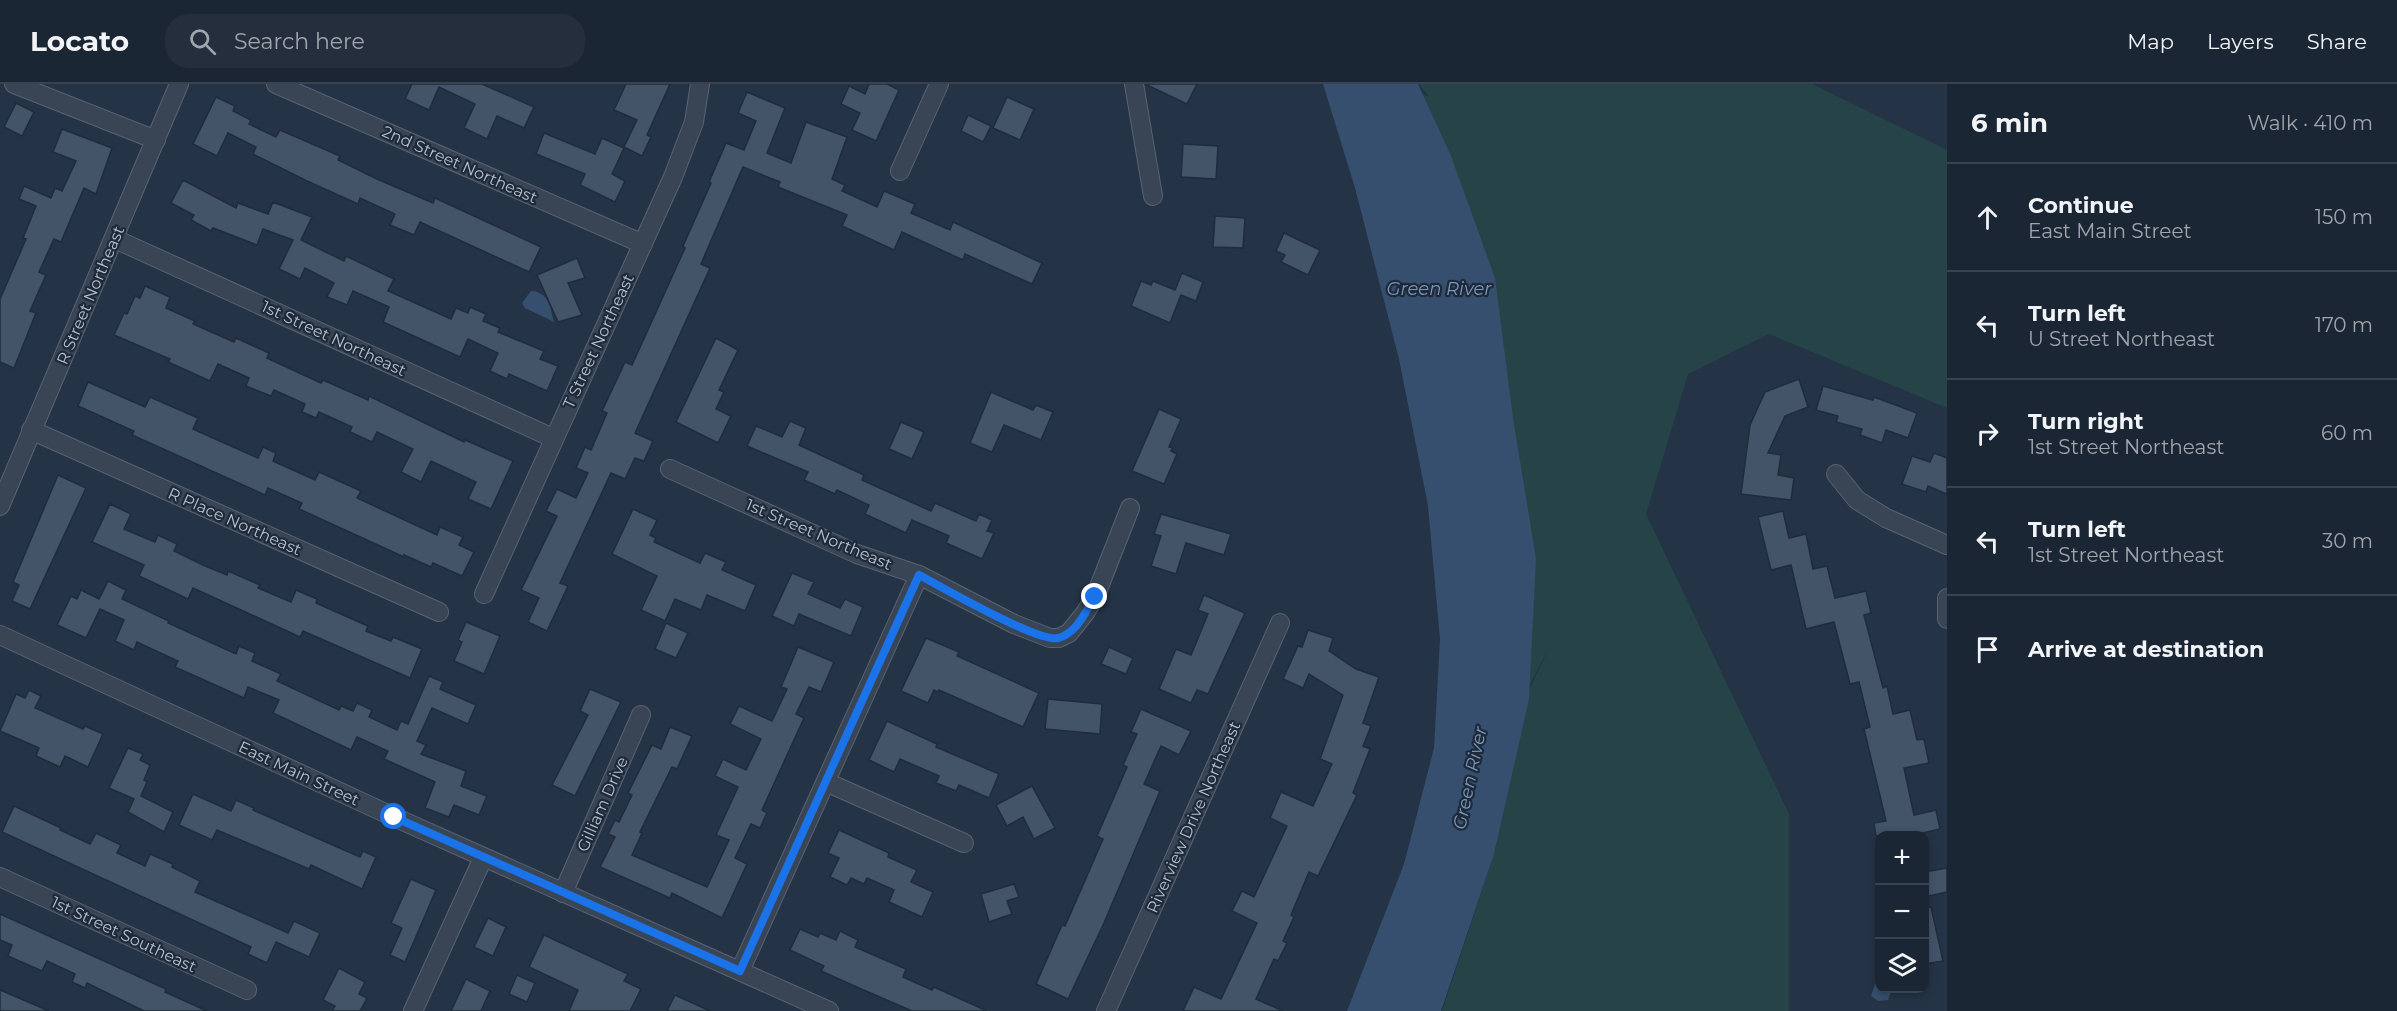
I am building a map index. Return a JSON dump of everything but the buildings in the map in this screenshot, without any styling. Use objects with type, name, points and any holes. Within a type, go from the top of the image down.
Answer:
[{"type":"street","points":[[14,84],[156,140]]},
{"type":"street","name":"R Street Northeast","points":[[0,506],[179,84]]},
{"type":"street","name":"2nd Street Northeast","points":[[276,84],[643,244]]},
{"type":"street","name":"T Street Northeast","points":[[484,594],[643,244],[687,141],[699,103],[700,84]]},
{"type":"street","points":[[900,171],[939,84]]},
{"type":"street","points":[[1134,84],[1154,196]]},
{"type":"street","name":"1st Street Northeast","points":[[115,238],[553,438]]},
{"type":"street","name":"R Place Northeast","points":[[31,430],[439,612]]},
{"type":"street","name":"1st Street Northeast","points":[[670,469],[857,554],[919,575],[1039,636],[1050,638],[1059,638],[1069,633],[1095,597],[1130,508]]},
{"type":"street","points":[[1836,474],[1857,500],[1876,512],[1947,545]]},
{"type":"street","points":[[740,971],[919,575]]},
{"type":"street","points":[[1947,598],[1947,619]]},
{"type":"street","name":"Riverview Drive Northeast","points":[[1106,1011],[1280,623]]},
{"type":"street","name":"East Main Street","points":[[0,635],[483,858],[829,1011]]},
{"type":"street","name":"Gilliam Drive","points":[[563,893],[641,715]]},
{"type":"street","points":[[826,782],[964,843]]},
{"type":"street","points":[[413,1011],[483,858]]},
{"type":"street","name":"1st Street Southeast","points":[[0,877],[247,990]]},
{"type":"green space","points":[[1399,84],[1429,97],[1419,84],[1812,84],[1947,150],[1947,408],[1769,334],[1688,374],[1646,514],[1789,814],[1789,1011],[1442,1011],[1494,854],[1530,688],[1550,646],[1484,773]]},
{"type":"water","name":"Green River","points":[[1323,84],[1418,84],[1451,156],[1495,278],[1513,418],[1536,559],[1529,699],[1494,854],[1441,1011],[1347,1011],[1404,864],[1434,748],[1440,639],[1428,506],[1399,359],[1355,188]]},
{"type":"water","points":[[531,291],[545,297],[554,322],[525,308],[522,303]]},
{"type":"water","points":[[1875,984],[1875,993],[1891,993],[1888,1000],[1878,1001],[1871,996]]},
{"type":"route","points":[[394,817],[740,971],[919,575],[1039,636],[1054,639],[1069,633],[1095,597]]}]
